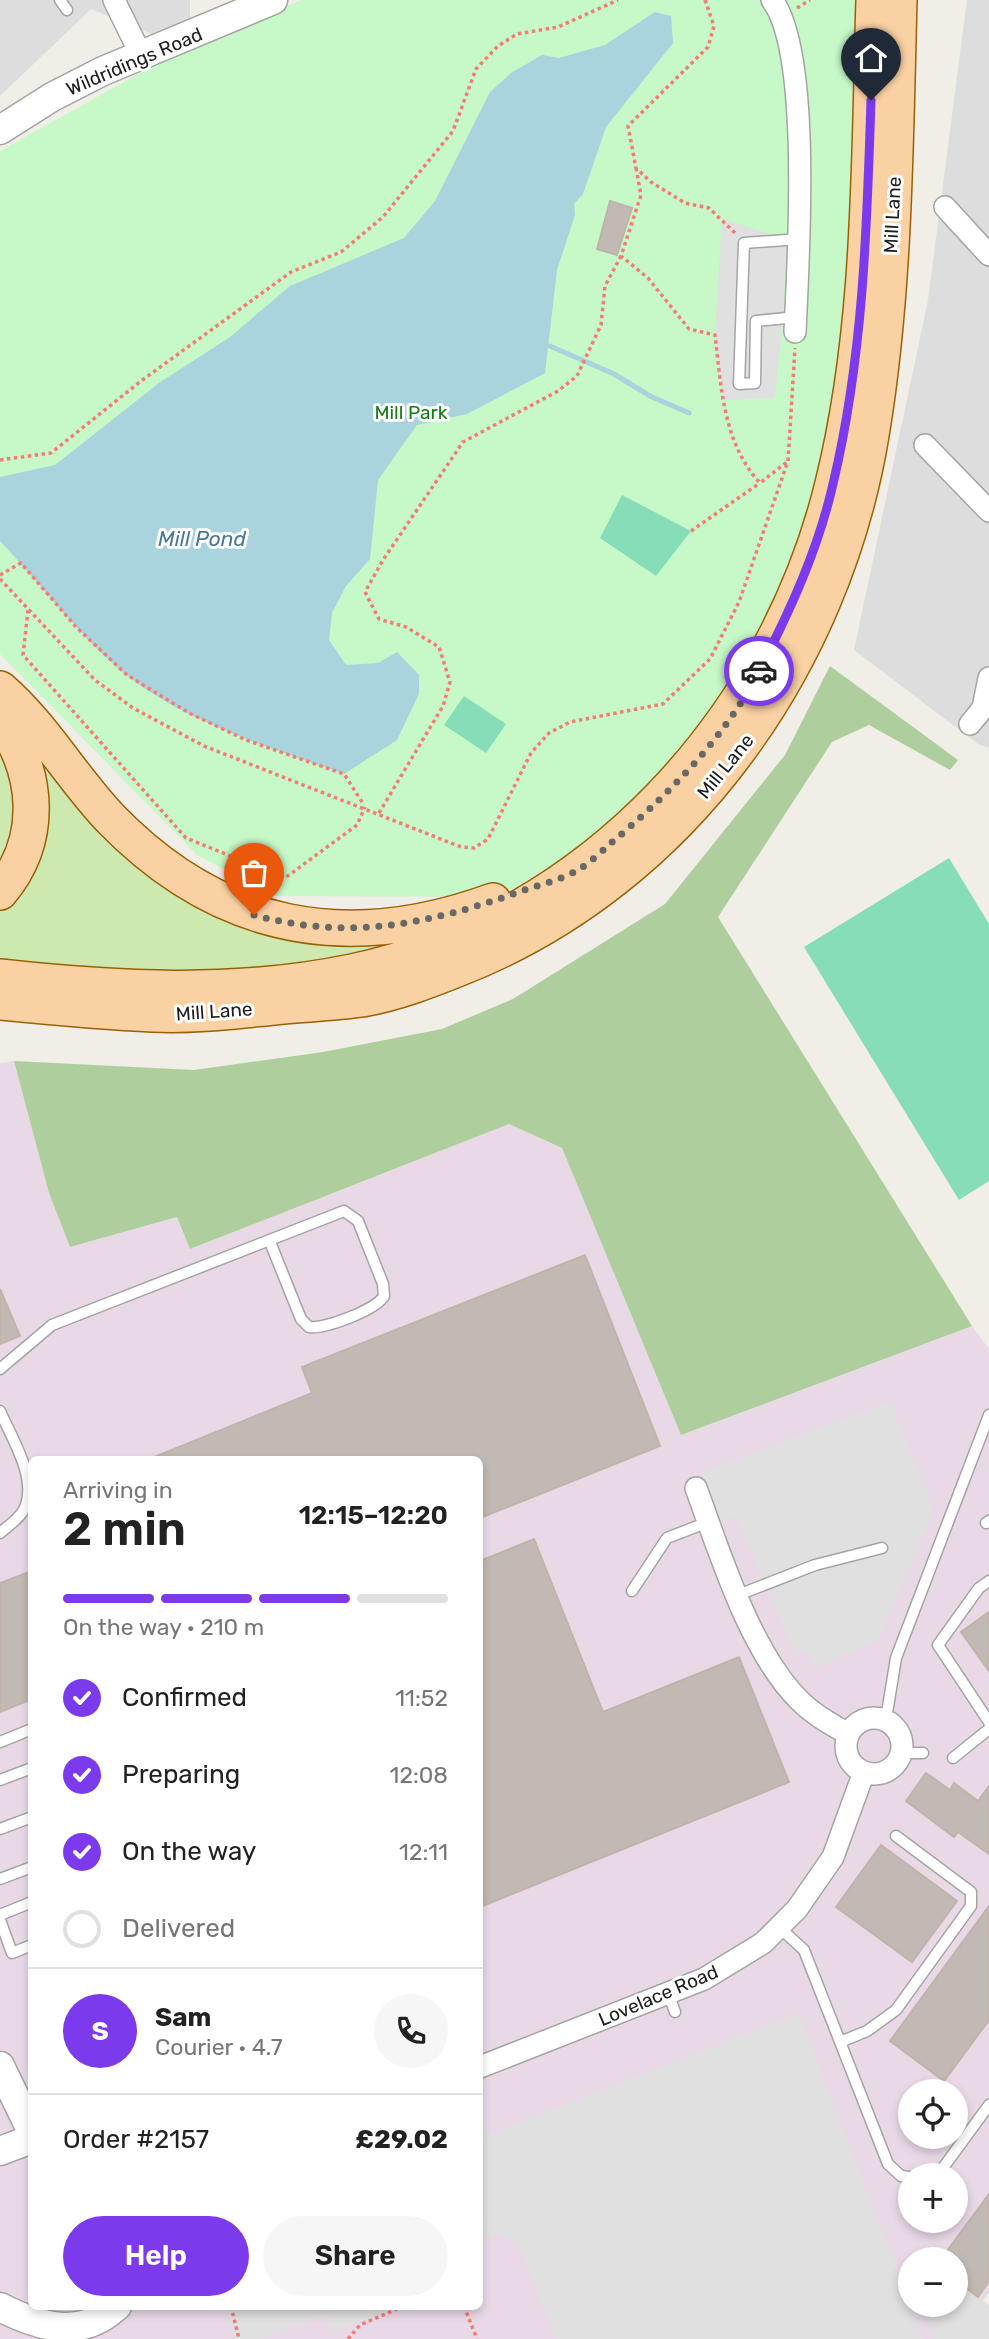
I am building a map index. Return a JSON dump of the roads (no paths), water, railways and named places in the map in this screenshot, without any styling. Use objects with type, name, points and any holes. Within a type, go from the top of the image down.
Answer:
[{"type":"main road","name":"Mill Lane","points":[[0,977],[87,985],[192,989],[293,981],[355,971],[418,953],[511,912],[578,870],[635,823],[669,789],[734,710],[756,677],[782,626],[818,537],[844,433],[861,306],[874,0]]},
{"type":"main road","name":"Mill Lane","points":[[0,1002],[155,1015],[201,1014],[363,999],[441,975],[510,947],[543,929],[617,876],[673,825],[726,768],[757,726],[791,671],[821,611],[836,570],[871,436],[887,313],[899,0]]},
{"type":"main road","points":[[0,689],[18,705],[93,800],[128,836],[190,882],[254,915],[279,922],[355,929],[406,925],[478,906],[578,870]]},
{"type":"main road","points":[[0,719],[24,759],[32,804],[24,853],[0,892]]},
{"type":"main road","points":[[0,1027],[29,1024],[111,1029],[174,1028],[293,1017],[363,999]]},
{"type":"street","points":[[114,0],[141,55]]},
{"type":"street","name":"Wildridings Road","points":[[0,130],[52,97],[141,55],[273,0]]},
{"type":"street","points":[[772,0],[783,16],[797,103],[800,239],[796,324]]},
{"type":"street","points":[[945,207],[989,255]]},
{"type":"street","points":[[925,445],[989,512]]},
{"type":"street","points":[[970,723],[983,708],[989,678]]},
{"type":"street","points":[[696,1488],[756,1639],[776,1673],[819,1718],[848,1734]]},
{"type":"street","points":[[864,1719],[886,1719],[898,1729],[913,1753],[887,1771],[864,1772],[850,1760],[846,1742],[848,1734],[864,1719]]},
{"type":"street","name":"Lovelace Road","points":[[483,2066],[672,2002],[739,1959],[780,1928],[832,1857],[864,1772]]},
{"type":"street","points":[[0,2066],[28,2124]]},
{"type":"street","points":[[0,2151],[28,2140]]},
{"type":"street","points":[[0,2307],[73,2336],[94,2325],[113,2310]]},
{"type":"street","points":[[115,2339],[116,2310]]},
{"type":"lane","points":[[60,0],[67,9]]},
{"type":"lane","points":[[796,324],[756,321],[755,383],[739,384],[744,243],[800,239]]},
{"type":"lane","points":[[0,1369],[52,1325],[339,1213],[349,1212],[358,1221],[383,1284],[384,1296],[376,1306],[320,1327],[309,1327],[301,1319],[270,1242]]},
{"type":"lane","points":[[0,1411],[22,1462],[27,1485],[26,1504],[19,1516],[0,1533]]},
{"type":"lane","points":[[886,1719],[896,1658],[989,1415]]},
{"type":"lane","points":[[632,1591],[667,1538],[708,1522]]},
{"type":"lane","points":[[738,1594],[815,1564],[882,1548]]},
{"type":"lane","points":[[989,1581],[979,1588],[938,1645],[989,1722]]},
{"type":"lane","points":[[953,1758],[989,1729]]},
{"type":"lane","points":[[0,1742],[28,1731]]},
{"type":"lane","points":[[0,1780],[28,1770]]},
{"type":"lane","points":[[0,1829],[28,1818]]},
{"type":"lane","points":[[840,2042],[867,2031],[896,2010],[973,1899],[971,1892],[895,1836]]},
{"type":"lane","points":[[0,1879],[28,1868]]},
{"type":"lane","points":[[0,1914],[28,1904]]},
{"type":"lane","points":[[0,1920],[12,1953],[28,1947]]},
{"type":"lane","points":[[780,1928],[804,1950],[887,2164],[898,2173]]},
{"type":"lane","points":[[947,2163],[989,2105]]},
{"type":"water","name":"Mill Pond","points":[[655,12],[671,16],[673,43],[606,127],[583,194],[574,204],[575,215],[557,270],[545,373],[467,414],[417,425],[378,480],[370,559],[346,586],[332,613],[329,640],[346,665],[378,663],[397,652],[419,675],[419,694],[397,740],[344,774],[230,733],[175,706],[125,674],[76,626],[0,541],[0,477],[55,465],[159,383],[230,337],[290,286],[404,238],[435,201],[490,92],[511,73],[542,55],[559,58],[605,45]]},
{"type":"waterway","points":[[550,346],[614,374],[650,396],[689,413]]},
{"type":"park label","name":"Mill Park","points":[[411,412]]}]
